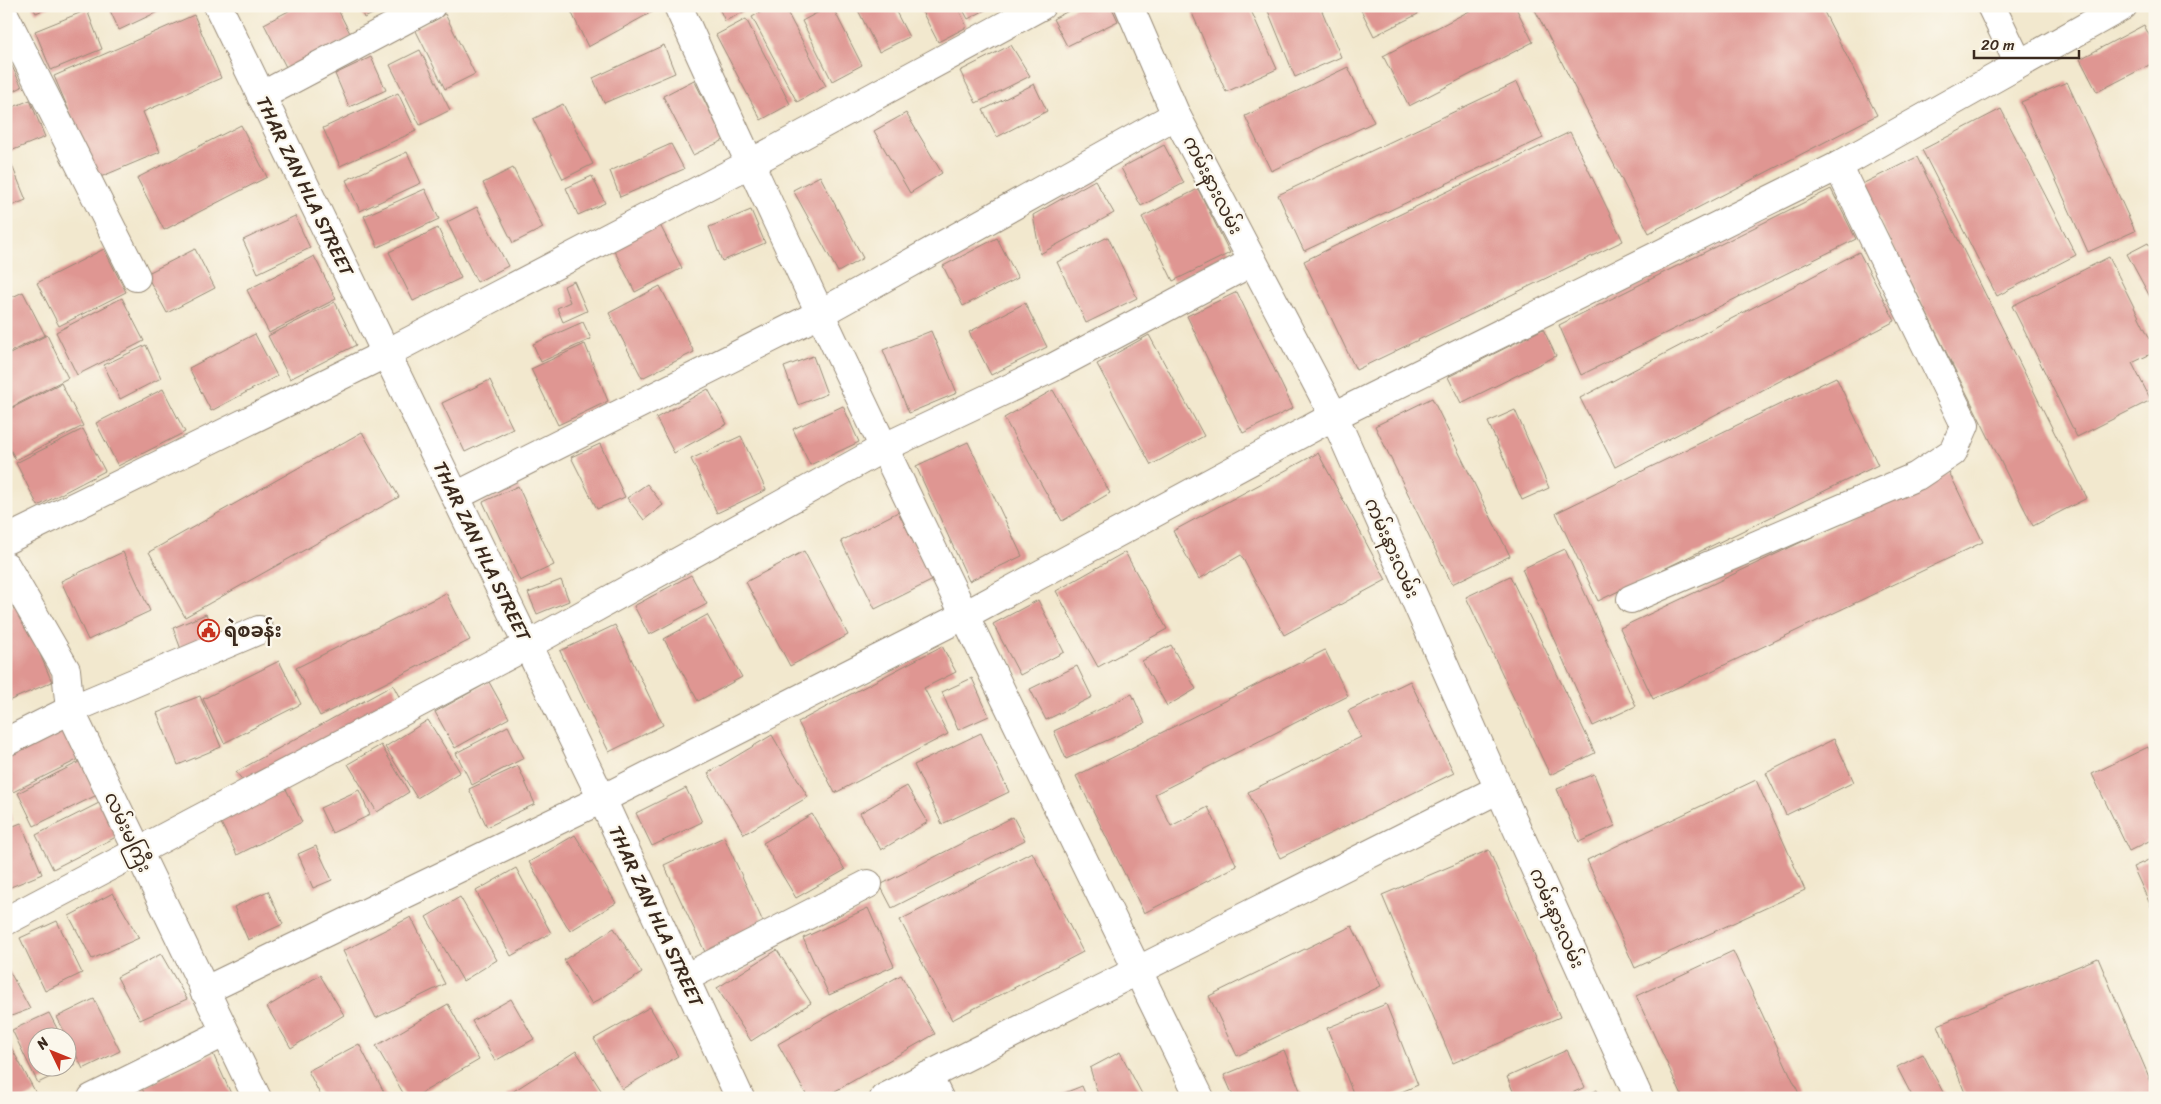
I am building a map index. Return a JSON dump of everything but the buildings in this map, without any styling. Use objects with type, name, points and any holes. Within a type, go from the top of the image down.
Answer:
[{"type":"street","name":"THAR ZAN HLA STREET","points":[[218,6],[602,799],[740,1098]]},
{"type":"street","points":[[262,96],[431,6]]},
{"type":"street","points":[[678,6],[749,164],[965,615],[1200,1098]]},
{"type":"street","points":[[6,540],[387,353],[749,164],[1041,6]]},
{"type":"street","name":"ကမ်းနားလမ်း","points":[[1129,6],[1176,114],[1334,416],[1499,789],[1639,1098]]},
{"type":"street","points":[[1991,6],[2019,64]]},
{"type":"street","points":[[204,991],[602,799],[965,615],[1334,416],[1838,166],[2123,6]]},
{"type":"street","points":[[6,18],[136,277]]},
{"type":"street","points":[[456,496],[821,313],[1176,114]]},
{"type":"street","points":[[1631,599],[1917,476],[1954,452],[1965,425],[1838,166]]},
{"type":"street","points":[[6,922],[528,646],[885,447],[1052,368],[1252,262]]},
{"type":"street","name":"လမ်းမကြီး","points":[[6,566],[66,670],[70,710],[256,1098]]},
{"type":"street","points":[[6,742],[70,710],[259,630]]},
{"type":"street","points":[[884,1098],[933,1087],[1137,970],[1499,789]]},
{"type":"street","points":[[685,978],[868,884]]},
{"type":"street","points":[[92,1098],[224,1033]]},
{"type":"place","name":"ရဲစခန်း","points":[[208,630]]}]
